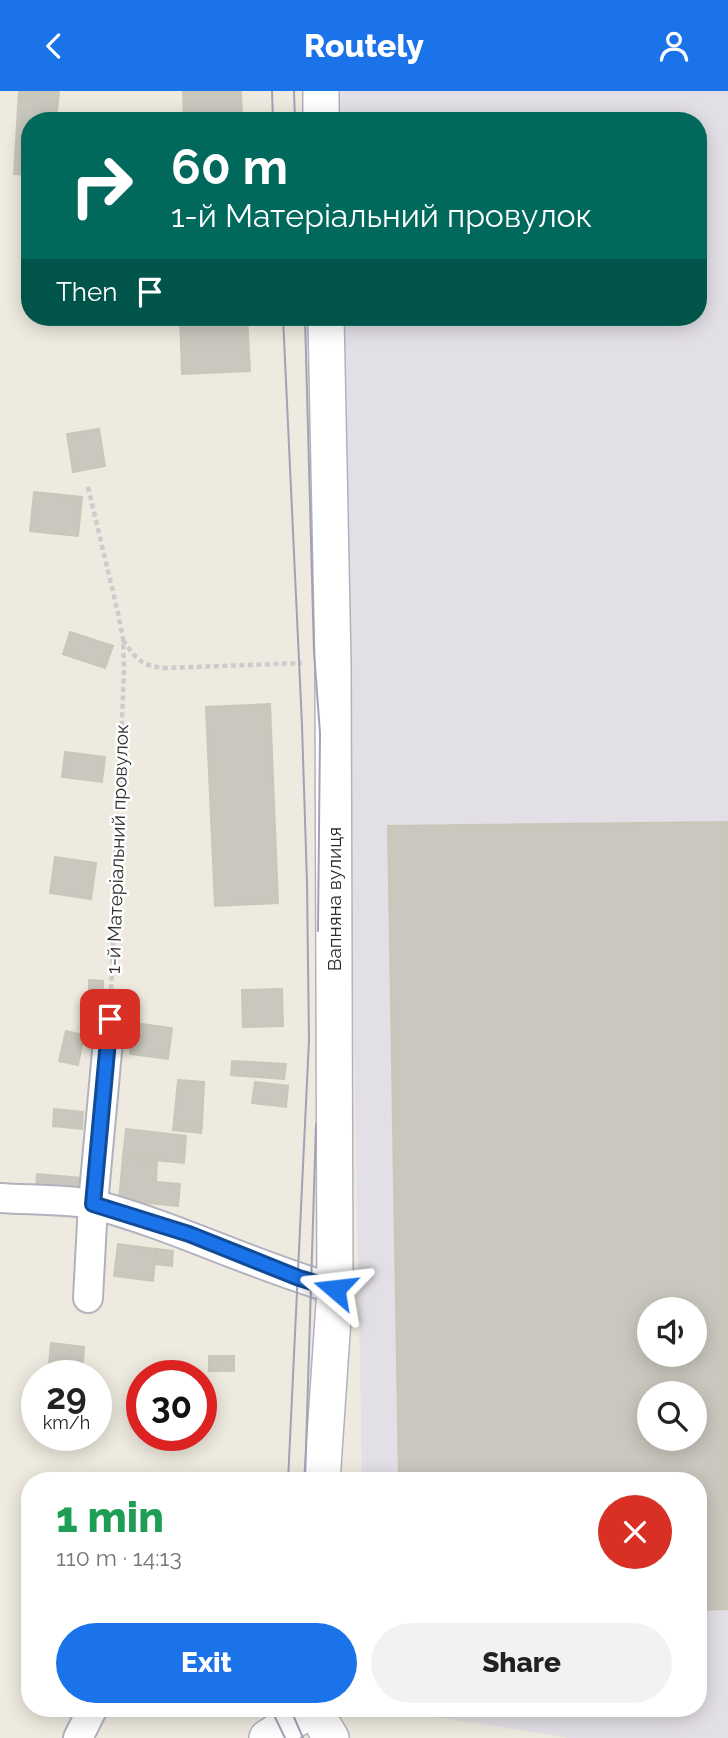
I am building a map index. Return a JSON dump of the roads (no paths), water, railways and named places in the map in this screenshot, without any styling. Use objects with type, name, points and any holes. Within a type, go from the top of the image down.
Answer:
[{"type":"street","points":[[321,91],[321,112]]},
{"type":"street","name":"Вапняна вулиця","points":[[323,1472],[335,1289],[333,663],[326,326]]},
{"type":"street","points":[[88,1298],[93,1204],[110,1019]]},
{"type":"street","points":[[0,1198],[93,1204],[189,1234],[299,1278],[335,1289]]},
{"type":"street","points":[[78,1738],[88,1717]]},
{"type":"street","points":[[267,1738],[299,1717]]},
{"type":"street","points":[[318,1717],[331,1738]]},
{"type":"tram line","points":[[272,91],[273,112]]},
{"type":"tram line","points":[[294,91],[295,112]]},
{"type":"tram line","points":[[283,326],[302,725],[309,1040],[288,1472]]},
{"type":"tram line","points":[[305,326],[314,652],[320,733],[318,931]]},
{"type":"tram line","points":[[305,1472],[316,1124]]},
{"type":"tram line","points":[[275,1717],[285,1738]]},
{"type":"tram line","points":[[294,1717],[303,1738]]}]
